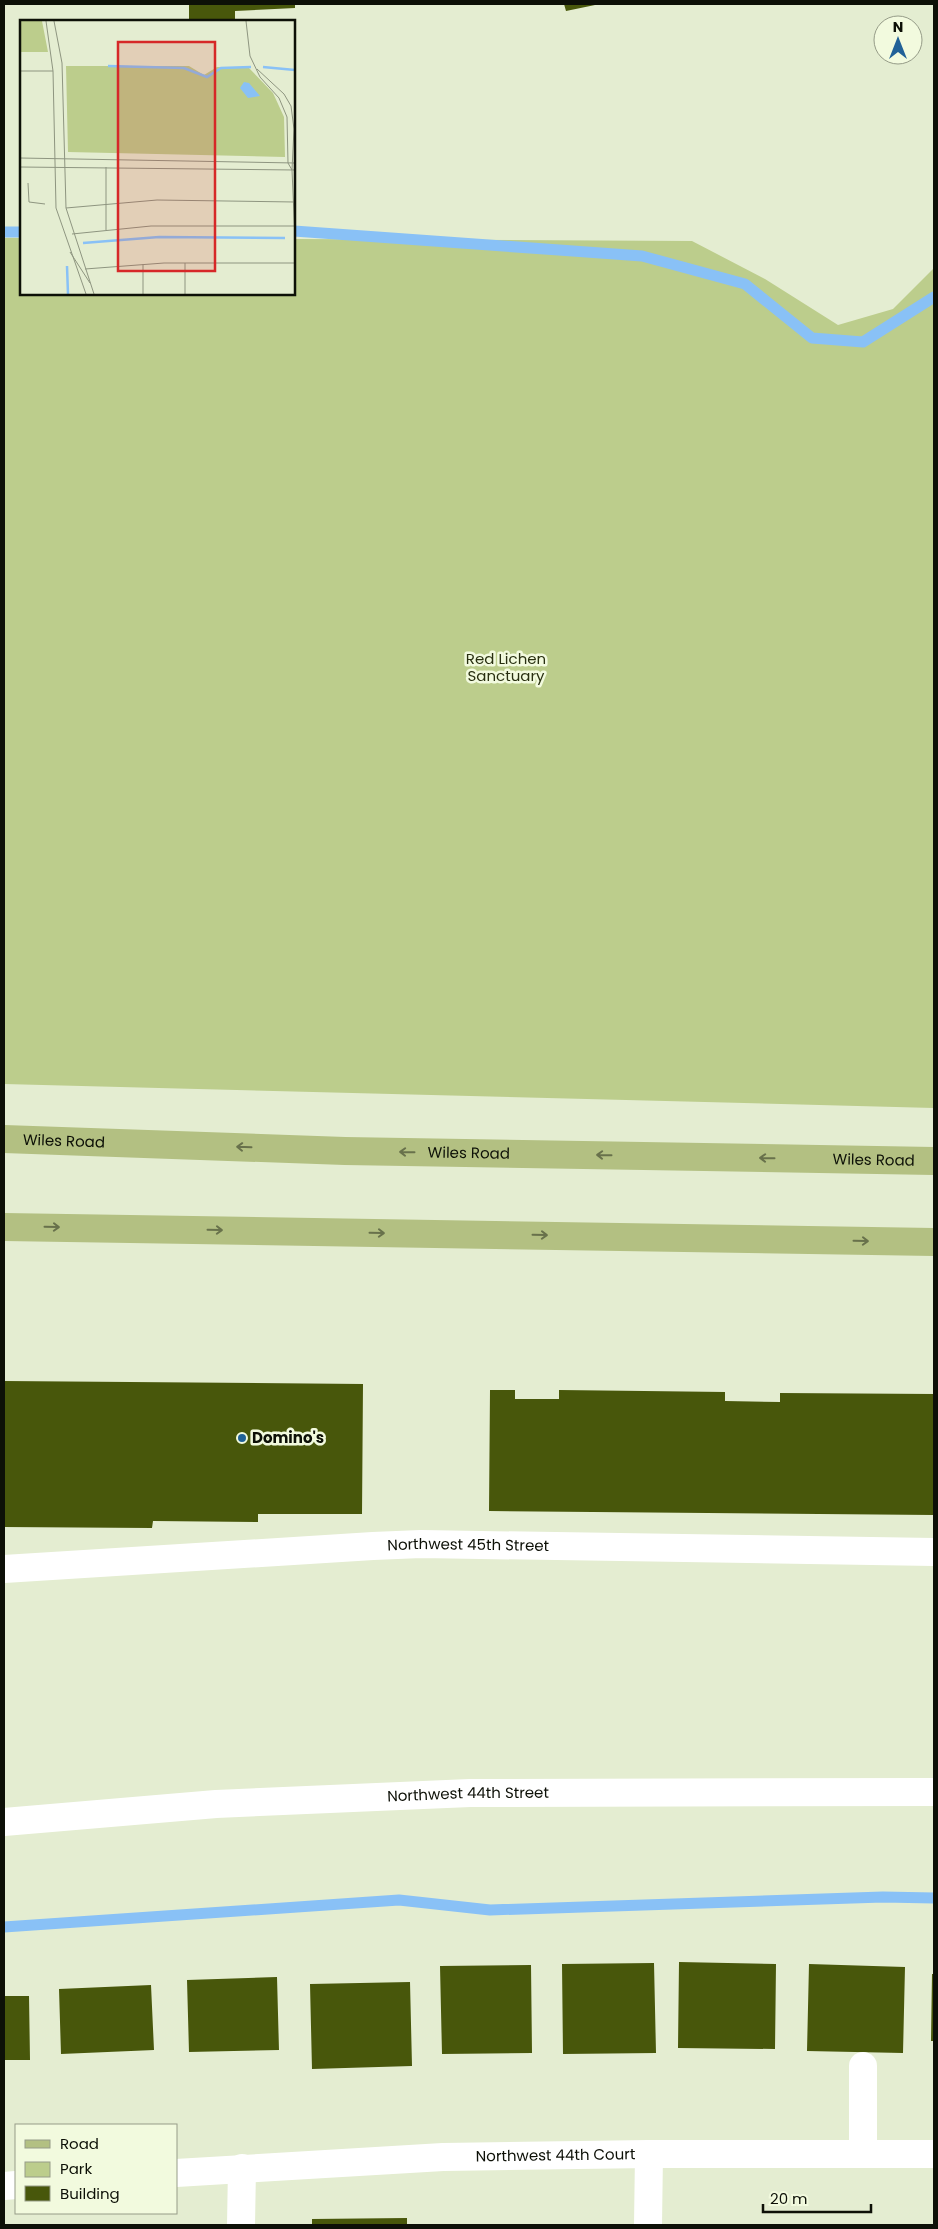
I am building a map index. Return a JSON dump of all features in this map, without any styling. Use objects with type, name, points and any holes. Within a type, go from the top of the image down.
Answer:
[{"type":"main road","name":"Wiles Road","points":[[4,1138],[345,1151],[934,1161]]},
{"type":"main road","points":[[4,1227],[934,1242]]},
{"type":"street","name":"Northwest 45th Street","points":[[4,1569],[421,1544],[934,1552]]},
{"type":"street","name":"Northwest 44th Street","points":[[4,1822],[216,1804],[470,1793],[934,1792]]},
{"type":"street","points":[[863,2066],[863,2154]]},
{"type":"street","points":[[648,2225],[649,2154]]},
{"type":"street","name":"Northwest 44th Court","points":[[178,2173],[443,2157],[649,2154],[934,2154]]},
{"type":"street","points":[[242,2168],[242,2225]]},
{"type":"green space","name":"Red Lichen Sanctuary","points":[[4,238],[20,238],[20,295],[295,295],[295,239],[692,241],[765,279],[838,325],[893,309],[934,268],[934,1108],[4,1084]]},
{"type":"building","points":[[189,4],[295,4],[295,8],[235,11],[235,20],[189,20]]},
{"type":"building","points":[[564,4],[595,4],[595,5],[566,11]]},
{"type":"building","points":[[4,1381],[363,1384],[362,1514],[258,1514],[258,1522],[153,1521],[152,1528],[4,1527]]},
{"type":"building","points":[[490,1390],[515,1390],[515,1399],[559,1399],[559,1390],[725,1392],[725,1401],[780,1402],[780,1393],[934,1394],[934,1515],[489,1511]]},
{"type":"building","points":[[679,1962],[776,1964],[775,2049],[678,2048]]},
{"type":"building","points":[[654,1963],[656,2053],[563,2054],[562,1964]]},
{"type":"building","points":[[809,1964],[905,1967],[903,2053],[807,2051]]},
{"type":"building","points":[[531,1965],[532,2053],[442,2054],[440,1966]]},
{"type":"building","points":[[932,1974],[934,1974],[934,2041],[931,2041]]},
{"type":"building","points":[[277,1977],[279,2050],[189,2052],[187,1980]]},
{"type":"building","points":[[410,1982],[412,2066],[312,2069],[310,1984]]},
{"type":"building","points":[[151,1985],[154,2050],[61,2054],[59,1989]]},
{"type":"building","points":[[4,1996],[29,1996],[30,2060],[4,2060]]},
{"type":"building","points":[[407,2218],[407,2225],[312,2225],[312,2219]]},
{"type":"waterway","points":[[295,231],[642,256],[745,284],[812,338],[863,342],[934,297]]},
{"type":"waterway","points":[[4,232],[20,232]]},
{"type":"waterway","points":[[4,1927],[399,1900],[490,1910],[883,1897],[934,1898]]},
{"type":"place","name":"Domino's","points":[[242,1438]]}]
